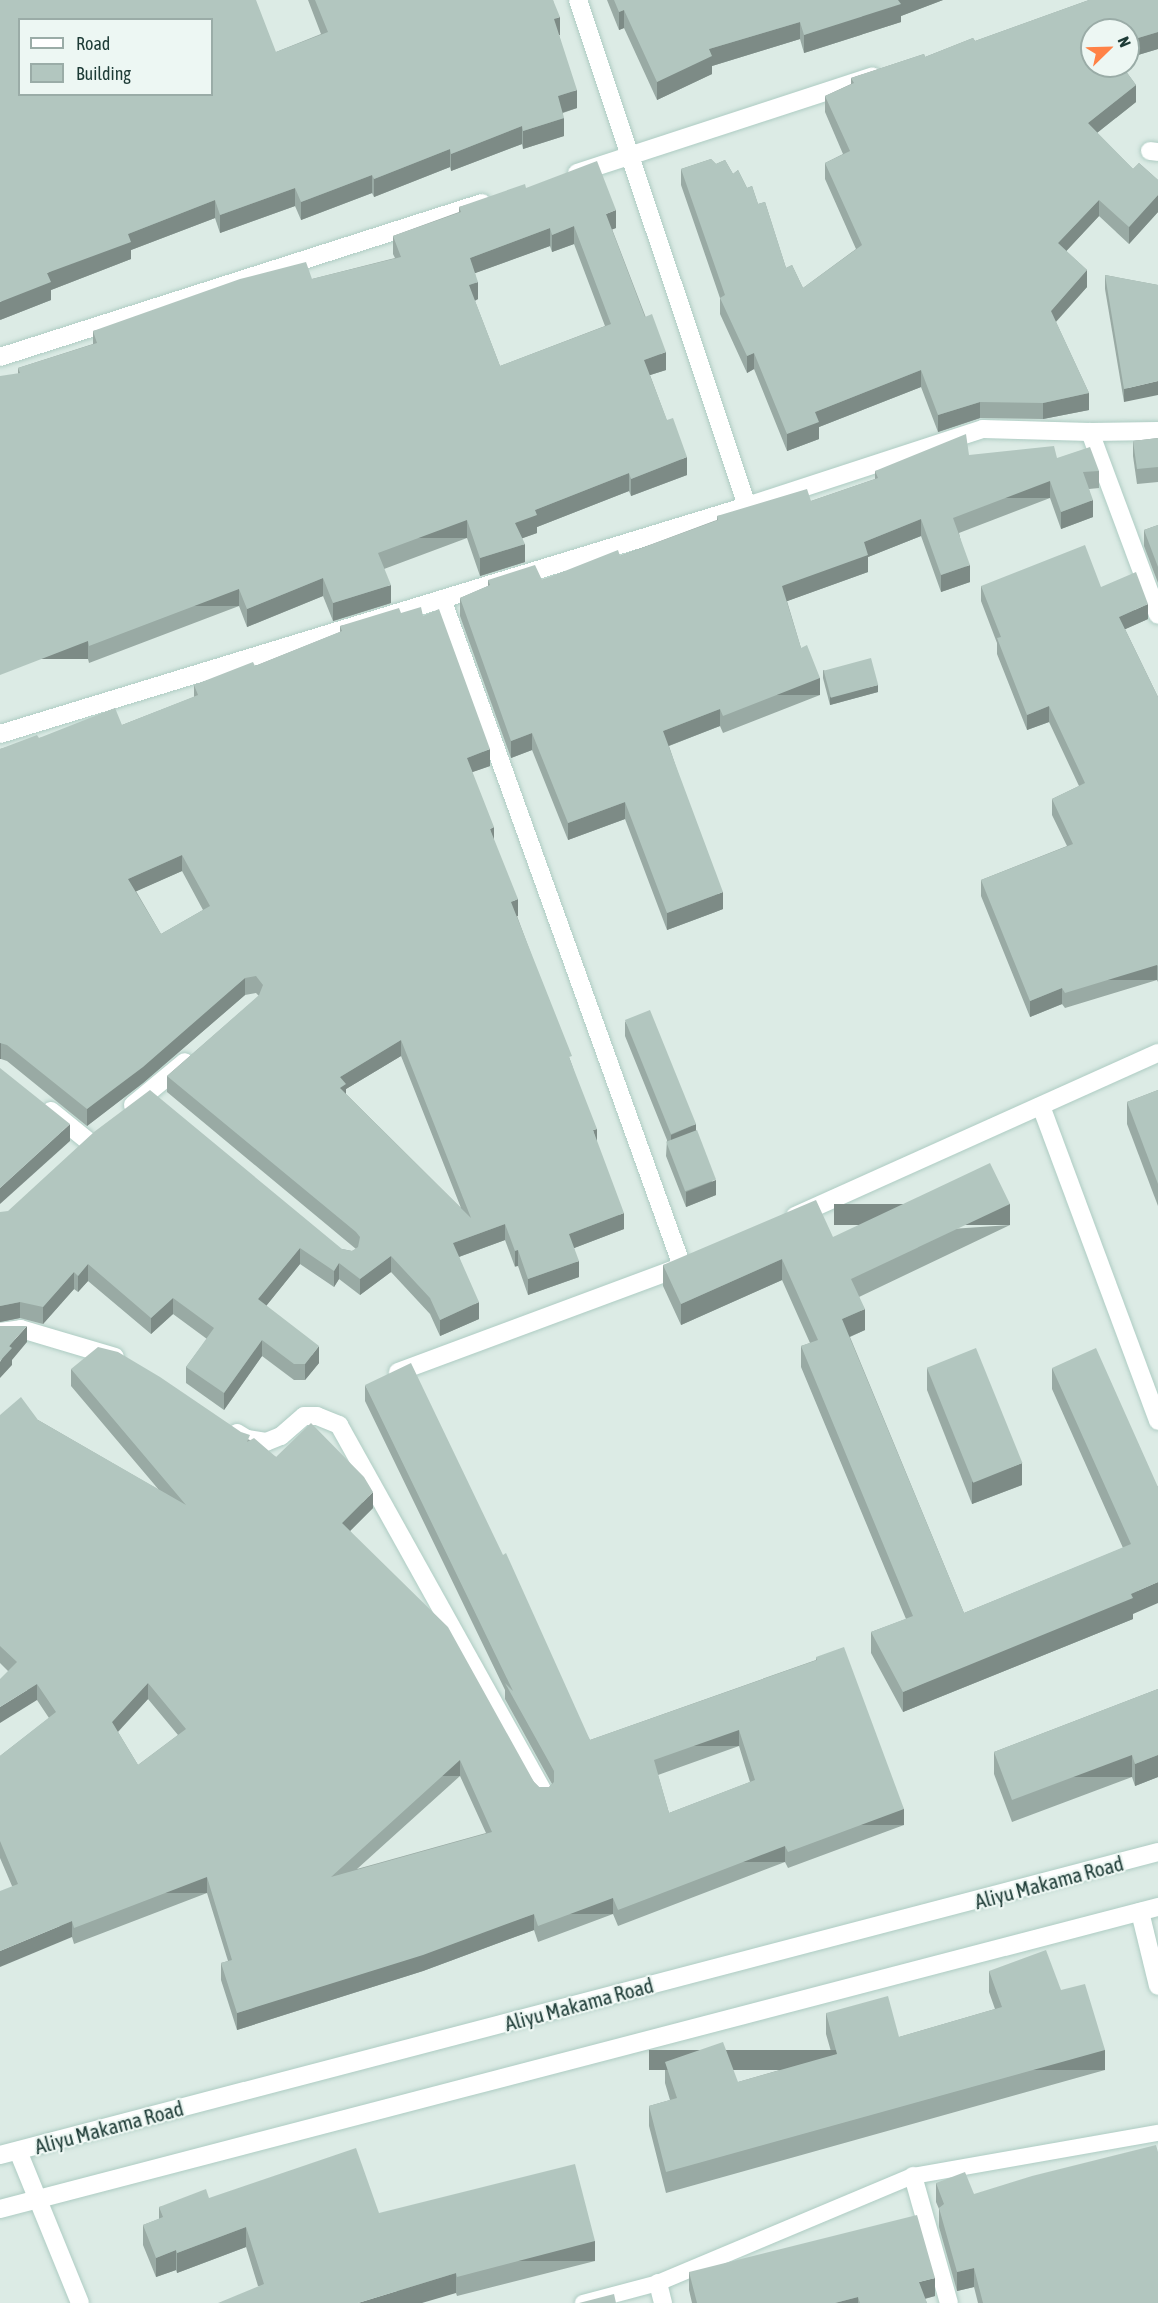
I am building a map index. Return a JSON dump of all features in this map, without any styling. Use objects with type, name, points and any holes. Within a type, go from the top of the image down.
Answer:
[{"type":"street","points":[[578,0],[747,506]]},
{"type":"street","points":[[562,178],[888,71]]},
{"type":"street","points":[[0,357],[495,199]]},
{"type":"street","points":[[0,734],[747,506],[983,429],[1158,431]]},
{"type":"street","points":[[1090,432],[1158,615]]},
{"type":"street","points":[[442,599],[682,1266]]},
{"type":"street","points":[[123,1113],[155,1096],[201,1048]]},
{"type":"street","points":[[780,1223],[1158,1053]]},
{"type":"street","points":[[35,1098],[82,1144],[105,1127]]},
{"type":"street","points":[[1041,1106],[1158,1421]]},
{"type":"street","points":[[398,1372],[704,1257]]},
{"type":"street","points":[[0,1332],[21,1329],[135,1362]]},
{"type":"street","points":[[219,1420],[247,1439],[266,1442],[281,1436],[304,1416],[317,1416],[339,1425],[544,1792]]},
{"type":"street","name":"Aliyu Makama Road","points":[[9,2153],[1158,1852]]},
{"type":"street","points":[[0,2209],[1158,1907]]},
{"type":"street","points":[[1140,1912],[1158,1986]]},
{"type":"street","points":[[9,2153],[37,2200],[80,2303]]},
{"type":"street","points":[[913,2176],[949,2303]]},
{"type":"street","points":[[658,2283],[663,2303]]},
{"type":"lane","points":[[583,2303],[658,2283],[913,2176],[1158,2133]]},
{"type":"building","points":[[0,0],[256,0],[276,52],[328,32],[315,0],[553,0],[560,17],[554,19],[577,90],[558,96],[564,118],[523,131],[522,126],[451,154],[450,149],[374,179],[372,175],[301,202],[295,188],[220,215],[215,200],[128,234],[131,242],[47,273],[51,282],[0,302]]},
{"type":"building","points":[[614,0],[898,0],[901,4],[804,35],[800,22],[709,49],[712,56],[657,82],[624,10],[619,12]]},
{"type":"building","points":[[1089,0],[1158,0],[1158,32],[1140,37],[1140,18],[1080,18],[1080,78],[1131,78],[1136,85],[1088,123],[1133,169],[1139,163],[1158,180],[1158,195],[1129,227],[1099,200],[1058,243],[1087,270],[1051,311],[1089,393],[1043,403],[980,402],[938,415],[921,370],[815,412],[819,422],[787,434],[754,353],[747,356],[720,298],[725,295],[681,169],[711,159],[716,164],[725,160],[733,174],[738,170],[747,188],[752,186],[758,204],[765,202],[786,268],[792,265],[803,288],[862,245],[825,163],[850,151],[825,96],[854,83],[851,78],[924,54],[925,57],[973,38],[975,41]]},
{"type":"building","points":[[597,161],[616,210],[606,214],[645,317],[652,314],[666,352],[644,360],[667,420],[673,418],[687,457],[631,479],[629,473],[535,510],[537,515],[515,523],[525,544],[480,558],[467,520],[378,553],[391,585],[333,603],[323,578],[247,609],[239,589],[89,646],[88,641],[0,675],[0,376],[20,373],[18,368],[97,343],[93,331],[240,279],[306,262],[312,279],[401,257],[393,236],[461,212],[459,207],[525,184],[526,188]],"holes":[[[574,226],[611,324],[500,366],[469,285],[478,282],[470,258],[550,228],[552,235]]]},
{"type":"building","points":[[1105,275],[1158,285],[1158,381],[1124,389]]},
{"type":"building","points":[[966,434],[969,455],[1054,446],[1057,458],[1090,447],[1099,471],[1083,472],[1093,500],[1061,512],[1050,481],[953,518],[970,565],[941,575],[921,519],[864,542],[868,555],[782,586],[801,648],[807,645],[820,678],[723,716],[720,709],[663,731],[723,892],[667,913],[625,802],[568,823],[532,733],[511,741],[460,598],[490,585],[488,580],[535,565],[542,580],[618,550],[620,556],[718,520],[717,516],[807,489],[811,501],[878,478],[875,471]]},
{"type":"building","points":[[1158,438],[1158,467],[1137,469],[1133,441]]},
{"type":"building","points":[[1158,525],[1158,567],[1144,530]]},
{"type":"building","points":[[1085,545],[1101,587],[1136,572],[1148,604],[1119,617],[1158,697],[1158,966],[1065,993],[1062,988],[1030,1001],[981,880],[1073,844],[1052,799],[1085,783],[1049,706],[1027,715],[997,638],[1001,637],[981,586]]},
{"type":"building","points":[[421,607],[423,616],[439,609],[490,749],[467,758],[494,827],[490,829],[518,899],[511,902],[572,1056],[569,1057],[597,1129],[593,1130],[624,1213],[569,1234],[579,1261],[528,1279],[518,1250],[515,1251],[505,1224],[453,1243],[479,1302],[440,1320],[430,1298],[391,1256],[360,1279],[339,1263],[334,1271],[300,1248],[258,1299],[319,1346],[305,1364],[294,1364],[262,1340],[224,1393],[186,1367],[214,1328],[173,1298],[151,1318],[88,1264],[78,1276],[74,1272],[43,1307],[20,1302],[0,1306],[0,1212],[8,1211],[94,1132],[150,1090],[342,1249],[352,1251],[358,1247],[360,1237],[356,1232],[167,1076],[259,995],[263,985],[256,976],[245,978],[143,1067],[87,1109],[7,1045],[0,1043],[0,749],[37,735],[39,738],[115,708],[122,725],[198,695],[194,685],[253,662],[255,666],[342,631],[340,626],[399,608],[401,613]],"holes":[[[182,855],[210,906],[161,934],[128,879]],[[401,1040],[471,1218],[340,1088],[346,1084],[340,1077]]]},
{"type":"building","points":[[871,658],[878,685],[831,698],[824,671]]},
{"type":"building","points":[[650,1010],[696,1124],[671,1134],[625,1020]]},
{"type":"building","points":[[0,1068],[70,1124],[0,1188]]},
{"type":"building","points":[[1158,1090],[1158,1184],[1127,1102]]},
{"type":"building","points":[[697,1130],[716,1179],[685,1191],[666,1142]]},
{"type":"building","points":[[990,1163],[1010,1204],[851,1279],[865,1309],[842,1319],[964,1613],[1131,1544],[1052,1368],[1096,1348],[1158,1487],[1158,1582],[1131,1594],[1133,1598],[903,1692],[871,1632],[913,1616],[801,1346],[818,1340],[782,1259],[681,1304],[663,1265],[816,1200],[833,1237]]},
{"type":"building","points":[[0,1326],[27,1326],[9,1346],[12,1348],[0,1361]]},
{"type":"building","points":[[98,1347],[118,1352],[160,1377],[241,1432],[250,1435],[247,1442],[254,1438],[276,1457],[311,1423],[364,1477],[373,1492],[342,1523],[448,1627],[534,1782],[539,1787],[549,1787],[554,1782],[554,1771],[505,1683],[513,1691],[365,1385],[411,1363],[503,1555],[506,1553],[590,1740],[817,1660],[816,1657],[844,1647],[904,1809],[788,1852],[785,1846],[618,1910],[613,1898],[538,1926],[534,1914],[423,1955],[237,2013],[221,1963],[232,1960],[207,1877],[74,1928],[72,1921],[0,1951],[0,1891],[18,1884],[0,1841],[0,1756],[56,1712],[37,1684],[0,1707],[0,1679],[17,1662],[0,1646],[0,1415],[21,1397],[38,1420],[186,1505],[71,1369]],"holes":[[[148,1683],[186,1729],[138,1765],[112,1722]],[[739,1730],[755,1780],[669,1813],[654,1760]],[[460,1760],[492,1832],[331,1877]]]},
{"type":"building","points":[[976,1348],[1022,1463],[973,1483],[927,1368]]},
{"type":"building","points":[[1158,1689],[1158,1755],[1135,1764],[1132,1755],[1012,1800],[994,1752]]},
{"type":"building","points":[[1046,1950],[1061,1990],[1085,1984],[1105,2050],[666,2172],[649,2106],[677,2098],[665,2062],[723,2042],[738,2082],[837,2054],[826,2013],[888,1996],[899,2037],[1002,2007],[989,1971]]},
{"type":"building","points":[[1156,2145],[1158,2152],[1158,2303],[983,2303],[974,2268],[957,2272],[939,2208],[944,2204],[936,2183],[965,2172],[974,2194],[1032,2176]]},
{"type":"building","points":[[356,2148],[379,2213],[575,2164],[595,2241],[457,2277],[456,2273],[358,2303],[218,2303],[264,2284],[246,2227],[177,2253],[176,2250],[156,2258],[143,2225],[163,2217],[159,2207],[206,2189],[209,2198]]},
{"type":"building","points":[[917,2215],[935,2278],[919,2282],[927,2303],[860,2303],[858,2297],[835,2303],[697,2303],[689,2272]]},
{"type":"building","points":[[614,2294],[616,2303],[579,2303]]}]
